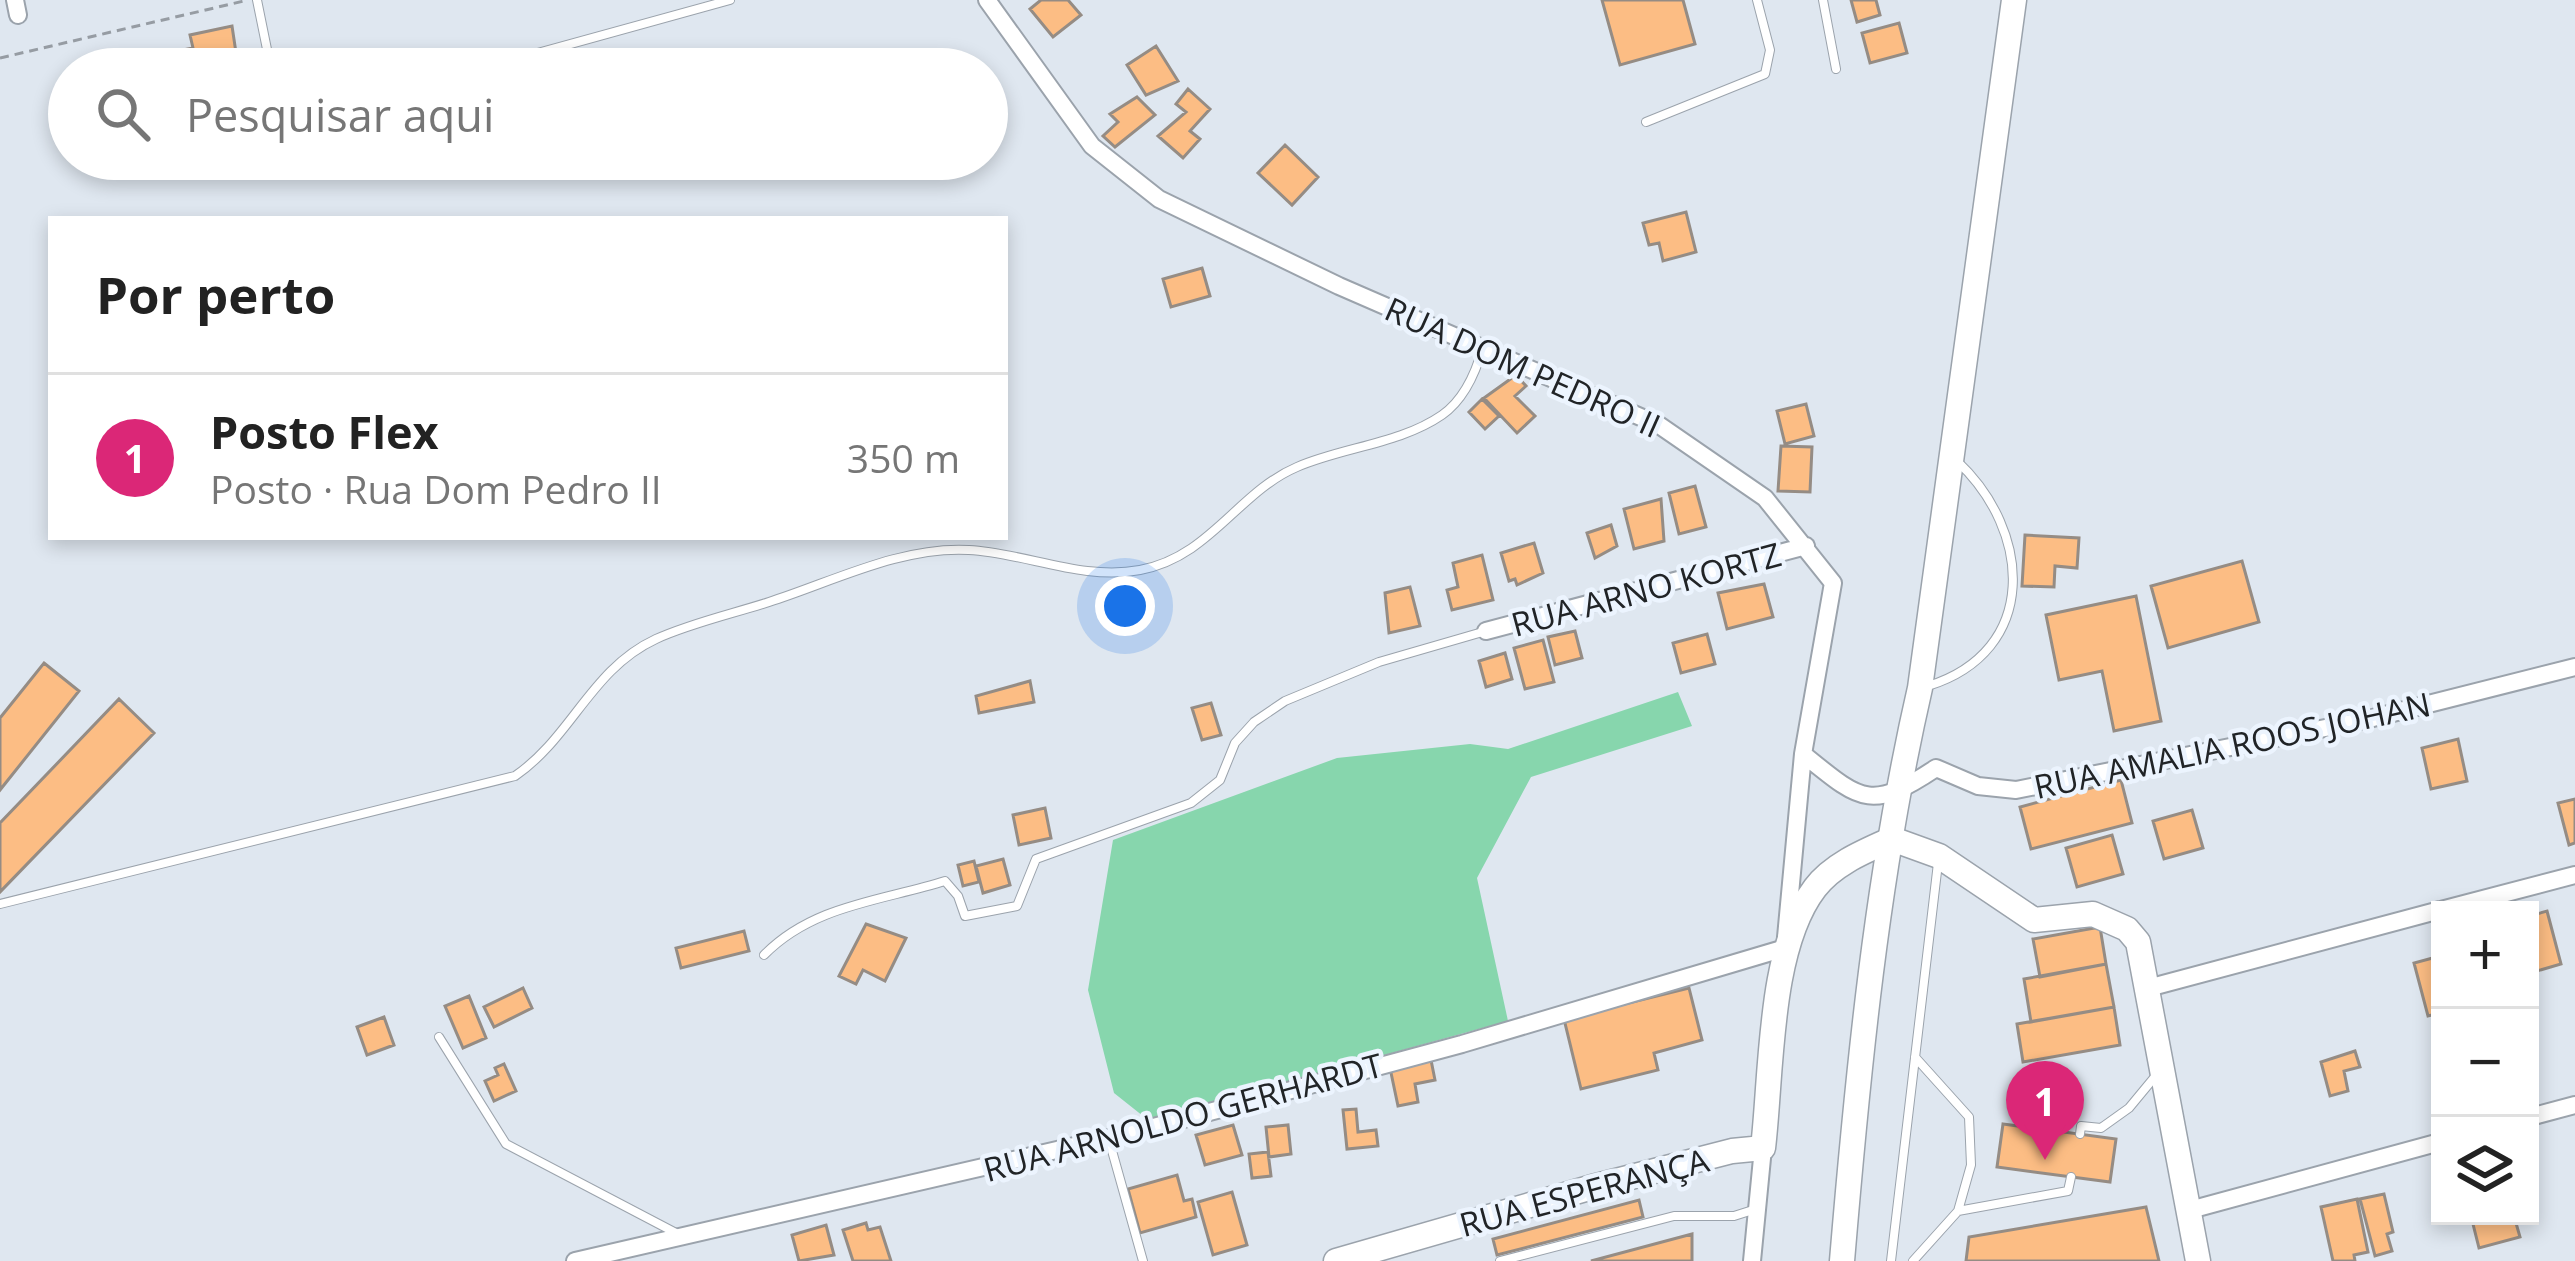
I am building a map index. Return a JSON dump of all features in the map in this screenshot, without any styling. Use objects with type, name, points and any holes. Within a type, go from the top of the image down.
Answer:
[{"type":"street","name":"RUA DOM PEDRO II","points":[[988,0],[1092,146],[1159,199],[1339,286],[1484,345],[1659,425],[1766,498],[1833,583],[1803,754],[1785,948]]},
{"type":"street","points":[[1842,1261],[1855,1115],[1896,795],[1921,688],[2014,0]]},
{"type":"street","name":"RUA ARNO KORTZ","points":[[1486,631],[1806,546]]},
{"type":"street","name":"RUA AMALIA ROOS JOHAN","points":[[1896,795],[1936,768],[1978,786],[2016,790],[2365,720],[2575,667]]},
{"type":"street","points":[[1803,754],[1853,795],[1896,795]]},
{"type":"street","points":[[1752,1261],[1785,948],[1815,887],[1852,857],[1892,839],[1939,856],[2034,920],[2092,914],[2127,929],[2138,942],[2198,1261]]},
{"type":"street","points":[[2474,901],[2575,874]]},
{"type":"street","points":[[2149,988],[2431,912]]},
{"type":"street","name":"RUA ARNOLDO GERHARDT","points":[[575,1261],[1108,1139],[1462,1045],[1785,948]]},
{"type":"street","points":[[2539,1115],[2575,1105]]},
{"type":"street","points":[[2190,1210],[2431,1144]]},
{"type":"street","name":"RUA ESPERANÇA","points":[[1336,1261],[1596,1186],[1732,1151],[1763,1148]]},
{"type":"lane","points":[[252,0],[265,48]]},
{"type":"lane","points":[[557,48],[730,0]]},
{"type":"lane","points":[[1646,122],[1765,74],[1770,50],[1757,0]]},
{"type":"lane","points":[[1823,0],[1836,69]]},
{"type":"lane","points":[[0,904],[515,776],[537,761],[616,663],[657,638],[908,555],[968,549],[1077,570],[1140,570],[1189,551],[1231,521],[1261,488],[1297,467],[1399,435],[1444,414],[1474,378],[1484,345]]},
{"type":"lane","points":[[1921,688],[1960,676],[1990,650],[2009,612],[2014,572],[2003,523],[1982,484],[1954,458]]},
{"type":"lane","points":[[764,955],[802,926],[907,888],[945,881],[958,896],[964,916],[1018,906],[1036,859],[1191,803],[1220,780],[1235,742],[1285,701],[1379,662],[1486,631]]},
{"type":"lane","points":[[1891,1261],[1939,856]]},
{"type":"lane","points":[[439,1037],[506,1144],[683,1236]]},
{"type":"lane","points":[[1913,1261],[1958,1211],[1971,1165],[1969,1117],[1915,1057]]},
{"type":"lane","points":[[2080,1134],[2081,1126],[2101,1128],[2129,1108],[2162,1067]]},
{"type":"lane","points":[[1108,1139],[1143,1261]]},
{"type":"lane","points":[[1958,1211],[2068,1190],[2071,1178]]},
{"type":"lane","points":[[1500,1261],[1674,1216],[1734,1216],[1757,1209]]},
{"type":"path","points":[[0,58],[252,0]]},
{"type":"green space","points":[[1678,692],[1692,726],[1531,777],[1477,878],[1508,1021],[1148,1120],[1114,1093],[1088,990],[1113,840],[1337,758],[1470,744],[1508,749]]},
{"type":"building","points":[[1041,0],[1068,0],[1081,15],[1053,37],[1030,9]]},
{"type":"building","points":[[1602,0],[1683,0],[1695,44],[1620,65]]},
{"type":"building","points":[[1851,0],[1876,0],[1880,15],[1857,22]]},
{"type":"building","points":[[1899,23],[1907,53],[1870,63],[1862,33]]},
{"type":"building","points":[[232,26],[235,48],[193,48],[190,35]]},
{"type":"building","points":[[1156,46],[1178,81],[1146,95],[1127,65]]},
{"type":"building","points":[[1188,89],[1210,109],[1190,131],[1200,139],[1183,158],[1158,136],[1186,112],[1176,104]]},
{"type":"building","points":[[1137,97],[1155,115],[1115,147],[1103,136],[1118,122],[1110,114]]},
{"type":"building","points":[[1285,145],[1318,177],[1292,205],[1258,173]]},
{"type":"building","points":[[1686,212],[1696,252],[1663,261],[1659,243],[1649,245],[1643,223]]},
{"type":"building","points":[[1202,268],[1210,296],[1171,307],[1163,279]]},
{"type":"building","points":[[1516,375],[1526,386],[1515,396],[1535,416],[1517,433],[1484,398]]},
{"type":"building","points":[[1482,399],[1499,416],[1485,429],[1469,412]]},
{"type":"building","points":[[1806,404],[1814,436],[1785,444],[1777,411]]},
{"type":"building","points":[[1781,446],[1812,447],[1810,492],[1778,491]]},
{"type":"building","points":[[1695,486],[1706,527],[1679,534],[1669,493]]},
{"type":"building","points":[[1661,499],[1664,541],[1634,549],[1624,509]]},
{"type":"building","points":[[1611,525],[1617,546],[1595,558],[1587,533]]},
{"type":"building","points":[[2025,535],[2079,538],[2077,568],[2055,566],[2054,587],[2022,586]]},
{"type":"building","points":[[1534,543],[1543,573],[1517,585],[1515,579],[1509,581],[1501,553]]},
{"type":"building","points":[[1482,555],[1493,600],[1452,610],[1447,590],[1458,587],[1453,563]]},
{"type":"building","points":[[2242,561],[2259,622],[2168,648],[2151,586]]},
{"type":"building","points":[[1764,584],[1773,617],[1727,629],[1718,593]]},
{"type":"building","points":[[1410,587],[1420,626],[1389,633],[1385,593]]},
{"type":"building","points":[[2136,596],[2161,721],[2114,731],[2102,671],[2059,680],[2046,615]]},
{"type":"building","points":[[1575,631],[1582,658],[1555,665],[1548,637]]},
{"type":"building","points":[[1707,634],[1715,664],[1681,673],[1673,643]]},
{"type":"building","points":[[1543,640],[1554,682],[1525,689],[1514,648]]},
{"type":"building","points":[[1505,653],[1512,679],[1486,687],[1479,661]]},
{"type":"building","points":[[44,663],[79,691],[0,790],[0,718]]},
{"type":"building","points":[[1030,681],[1034,702],[979,713],[976,696]]},
{"type":"building","points":[[119,699],[154,733],[0,892],[0,823]]},
{"type":"building","points":[[1211,703],[1221,735],[1202,740],[1192,708]]},
{"type":"building","points":[[2458,739],[2467,781],[2431,789],[2422,748]]},
{"type":"building","points":[[2121,780],[2132,823],[2031,849],[2020,807]]},
{"type":"building","points":[[2575,799],[2575,843],[2569,845],[2558,803]]},
{"type":"building","points":[[1045,808],[1051,838],[1019,845],[1013,815]]},
{"type":"building","points":[[2192,810],[2203,848],[2164,859],[2153,821]]},
{"type":"building","points":[[2112,835],[2123,874],[2077,887],[2066,848]]},
{"type":"building","points":[[1003,859],[1010,885],[983,893],[976,866]]},
{"type":"building","points":[[974,861],[979,882],[963,886],[958,865]]},
{"type":"building","points":[[2547,911],[2561,964],[2539,970],[2539,913]]},
{"type":"building","points":[[866,924],[906,938],[885,981],[863,970],[856,984],[839,976]]},
{"type":"building","points":[[2100,927],[2106,964],[2040,977],[2033,939]]},
{"type":"building","points":[[744,931],[749,951],[681,968],[676,948]]},
{"type":"building","points":[[2431,958],[2431,1015],[2428,1016],[2414,963]]},
{"type":"building","points":[[2106,964],[2114,1007],[2031,1022],[2024,979]]},
{"type":"building","points":[[523,988],[532,1008],[494,1027],[484,1007]]},
{"type":"building","points":[[1689,988],[1702,1040],[1654,1053],[1658,1070],[1581,1089],[1564,1019]]},
{"type":"building","points":[[469,996],[486,1038],[463,1048],[445,1006]]},
{"type":"building","points":[[2114,1007],[2120,1045],[2023,1062],[2017,1024]]},
{"type":"building","points":[[384,1017],[394,1045],[367,1055],[357,1027]]},
{"type":"building","points":[[2355,1051],[2360,1067],[2344,1071],[2348,1091],[2330,1096],[2321,1062]]},
{"type":"building","points":[[1431,1060],[1435,1080],[1415,1084],[1418,1102],[1398,1106],[1390,1068]]},
{"type":"building","points":[[504,1064],[516,1091],[494,1101],[485,1081],[498,1075],[495,1068]]},
{"type":"building","points":[[1356,1109],[1358,1132],[1376,1130],[1378,1146],[1347,1149],[1343,1110]]},
{"type":"building","points":[[2003,1124],[2116,1139],[2110,1182],[1997,1167]]},
{"type":"building","points":[[1233,1125],[1242,1155],[1205,1165],[1196,1135]]},
{"type":"building","points":[[1288,1125],[1291,1154],[1269,1157],[1266,1127]]},
{"type":"building","points":[[1268,1152],[1271,1176],[1252,1178],[1249,1154]]},
{"type":"building","points":[[1177,1175],[1184,1201],[1192,1199],[1196,1217],[1140,1233],[1128,1189]]},
{"type":"building","points":[[1232,1192],[1247,1245],[1213,1255],[1198,1202]]},
{"type":"building","points":[[2384,1194],[2393,1232],[2387,1234],[2392,1251],[2375,1256],[2360,1199]]},
{"type":"building","points":[[2357,1199],[2368,1252],[2354,1255],[2355,1261],[2333,1261],[2321,1207]]},
{"type":"building","points":[[1639,1200],[1643,1217],[1497,1255],[1493,1239]]},
{"type":"building","points":[[2146,1207],[2159,1261],[1966,1261],[1969,1237]]},
{"type":"building","points":[[866,1223],[868,1230],[880,1227],[891,1261],[853,1261],[843,1230]]},
{"type":"building","points":[[826,1225],[834,1255],[799,1261],[792,1235]]},
{"type":"building","points":[[2473,1225],[2517,1225],[2520,1237],[2479,1248]]},
{"type":"building","points":[[1692,1234],[1692,1261],[1591,1261]]},
{"type":"place","name":"Posto Flex","points":[[2045,1160]]}]
